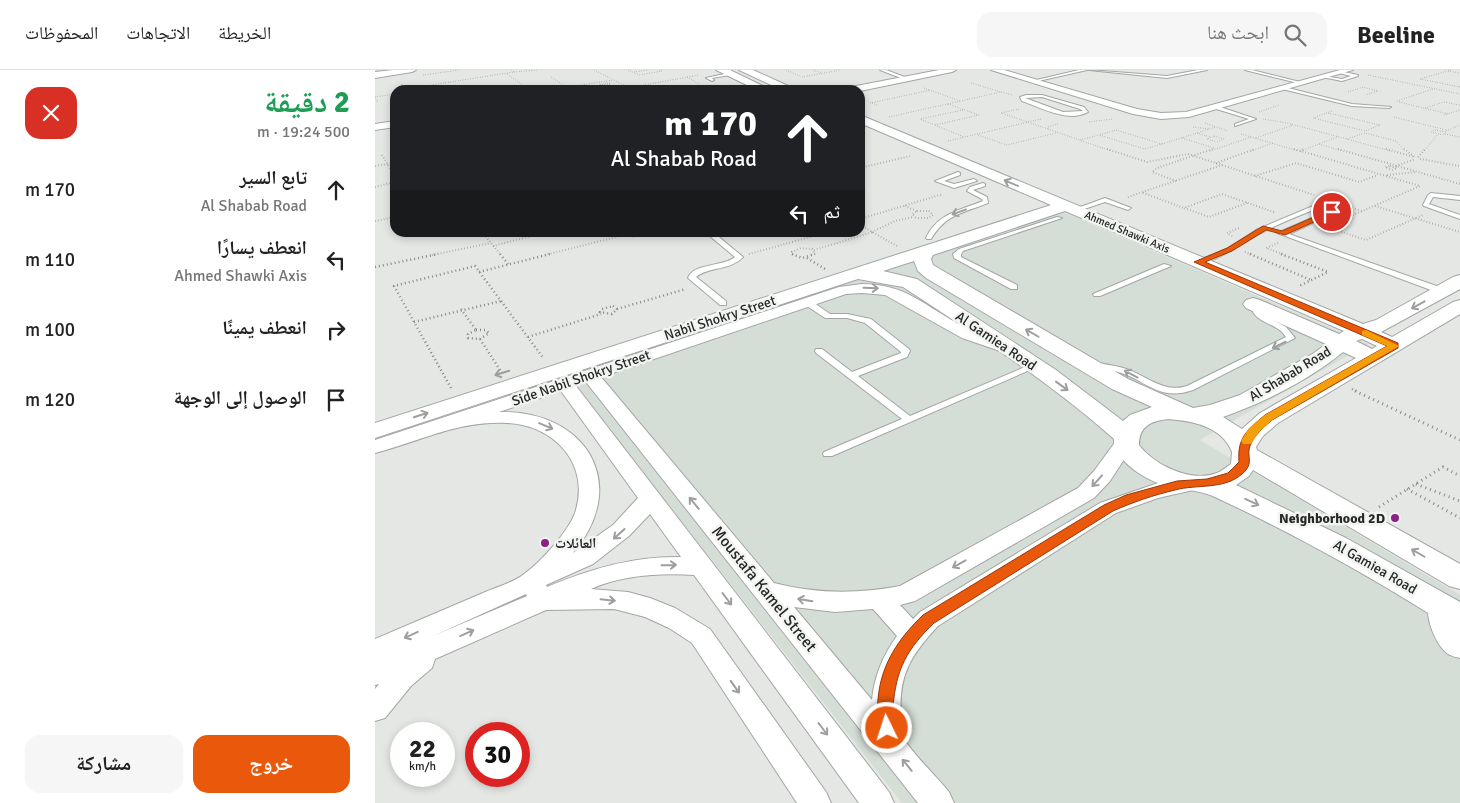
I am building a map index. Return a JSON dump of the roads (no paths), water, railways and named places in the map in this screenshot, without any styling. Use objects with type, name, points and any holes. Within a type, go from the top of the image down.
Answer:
[{"type":"street","points":[[375,74],[391,70]]},
{"type":"street","points":[[375,74],[412,70]]},
{"type":"street","points":[[748,70],[780,85]]},
{"type":"street","points":[[865,87],[952,70]]},
{"type":"street","points":[[995,70],[1136,112],[1161,116],[1186,115],[1345,71]]},
{"type":"street","points":[[724,71],[756,85]]},
{"type":"street","points":[[375,127],[390,125]]},
{"type":"street","name":"Ahmed Shawki Axis","points":[[865,125],[1054,209],[1167,266],[1220,289]]},
{"type":"street","name":"Ahmed Shawki Axis","points":[[920,151],[967,182],[1054,209],[1198,262],[1395,346]]},
{"type":"street","name":"Nabil Shokry Street","points":[[375,430],[681,338],[853,275],[927,244],[1054,209]]},
{"type":"street","points":[[927,244],[922,259],[924,267],[933,274]]},
{"type":"street","name":"Nabil Shokry Street","points":[[375,413],[899,247],[927,244]]},
{"type":"street","points":[[910,283],[913,278],[918,276],[933,274]]},
{"type":"street","name":"Al Gamiea Road","points":[[933,274],[1139,395],[1225,428],[1236,437],[1244,450]]},
{"type":"street","name":"Al Gamiea Road","points":[[853,275],[873,275],[910,283],[1009,348],[1083,401],[1126,439],[1128,450],[1144,467],[1170,479],[1201,483],[1281,516],[1327,540],[1452,612]]},
{"type":"street","name":"Al Shabab Road","points":[[1126,439],[1128,429],[1134,422],[1143,417],[1155,414],[1215,412],[1248,400],[1322,358],[1340,343],[1361,331],[1383,324],[1451,286]]},
{"type":"street","name":"Side Nabil Shokry Street","points":[[375,447],[590,375],[681,338],[844,290],[858,288],[887,290],[909,299],[954,328],[979,339],[1009,348]]},
{"type":"street","points":[[1237,297],[1373,357]]},
{"type":"street","name":"Al Shabab Road","points":[[1201,483],[1233,476],[1241,469],[1245,462],[1244,450],[1253,431],[1269,418],[1395,346],[1460,306]]},
{"type":"street","name":"Moustafa Kamel Street","points":[[590,375],[938,803]]},
{"type":"street","points":[[565,383],[878,803]]},
{"type":"street","points":[[446,423],[485,418],[527,419],[548,426],[564,436],[583,463],[589,479],[590,494],[587,509],[580,526],[537,591]]},
{"type":"street","points":[[613,448],[641,437]]},
{"type":"street","points":[[764,590],[791,598],[820,603],[880,600],[906,594],[1086,493],[1102,476],[1126,439]]},
{"type":"street","points":[[1244,450],[1359,520],[1460,578]]},
{"type":"street","points":[[890,743],[885,713],[887,684],[896,658],[912,635],[929,619],[1109,508],[1131,498],[1177,485],[1201,483]]},
{"type":"street","points":[[375,674],[437,646],[537,591],[614,538],[636,518],[651,497]]},
{"type":"street","points":[[375,651],[537,591],[647,565],[703,566]]},
{"type":"street","points":[[537,591],[631,602],[657,610],[680,621],[701,636],[815,803]]},
{"type":"street","points":[[880,600],[912,635]]},
{"type":"street","points":[[1452,612],[1443,620],[1451,635],[1460,645]]},
{"type":"street","points":[[375,709],[401,678],[437,646]]},
{"type":"lane","points":[[883,70],[905,79]]},
{"type":"lane","points":[[1034,81],[1085,70]]},
{"type":"lane","points":[[1094,70],[1167,77],[1205,70]]},
{"type":"lane","points":[[1247,70],[1302,83]]},
{"type":"lane","points":[[712,80],[708,78],[724,71]]},
{"type":"lane","points":[[1324,77],[1342,80],[1356,76],[1345,71]]},
{"type":"lane","points":[[1284,88],[1352,105],[1389,107]]},
{"type":"lane","points":[[1049,98],[1082,108],[1086,112],[1077,114],[1063,113],[1024,100],[1022,97],[1037,95],[1049,98],[1071,92]]},
{"type":"lane","points":[[1215,107],[1253,118],[1253,120],[1237,125]]},
{"type":"lane","points":[[927,244],[931,230],[939,222],[949,216],[987,202],[985,198],[970,191],[972,188],[967,182]]},
{"type":"lane","points":[[1460,198],[1429,196],[1427,206],[1460,217]]},
{"type":"lane","points":[[1449,196],[1451,214]]},
{"type":"lane","points":[[1014,287],[958,258],[957,254],[961,250],[1054,209],[1102,200],[1114,202],[1128,208]]},
{"type":"lane","points":[[1198,262],[1233,247],[1265,227],[1315,207],[1325,207],[1332,210],[1330,213],[1283,234]]},
{"type":"lane","points":[[1265,227],[1451,286]]},
{"type":"lane","points":[[714,237],[739,257],[733,262],[694,273],[692,278],[723,303]]},
{"type":"lane","points":[[1097,294],[1167,266]]},
{"type":"lane","points":[[807,302],[828,316],[854,317],[867,321],[906,351],[904,355],[851,376]]},
{"type":"lane","points":[[1086,364],[1122,370],[1158,388],[1169,391],[1190,388],[1291,338],[1284,329],[1259,316],[1254,304]]},
{"type":"lane","points":[[819,351],[909,420]]},
{"type":"lane","points":[[828,454],[1035,366]]},
{"type":"place","name":"Neighborhood 2D","points":[[1395,518]]},
{"type":"place","name":"العائلات","points":[[545,543]]}]
